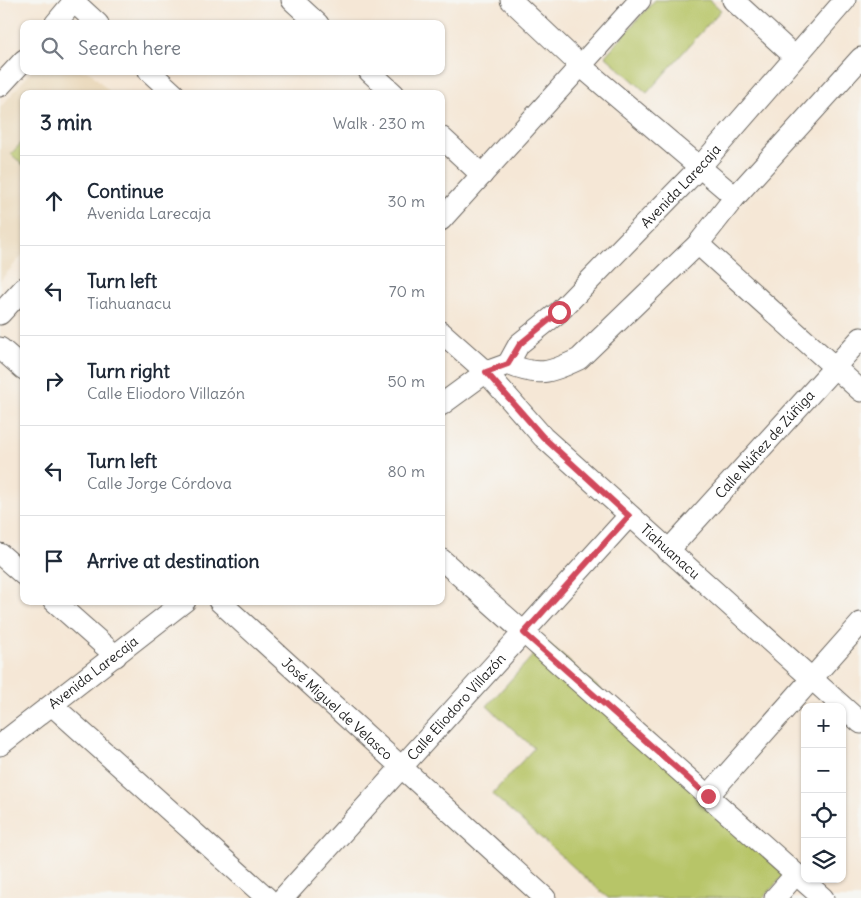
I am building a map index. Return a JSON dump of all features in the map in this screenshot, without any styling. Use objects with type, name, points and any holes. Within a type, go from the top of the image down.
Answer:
[{"type":"street","points":[[292,0],[314,20]]},
{"type":"street","points":[[511,0],[582,66],[735,197]]},
{"type":"street","points":[[445,216],[640,0]]},
{"type":"street","points":[[732,0],[794,56]]},
{"type":"street","name":"Avenida Larecaja","points":[[508,364],[520,344],[559,312],[699,168],[794,56],[845,0]]},
{"type":"street","points":[[58,20],[74,1],[94,20]]},
{"type":"street","points":[[445,402],[486,372],[508,364],[529,373],[559,369],[579,359],[698,244],[735,197],[861,58]]},
{"type":"street","points":[[0,86],[20,64]]},
{"type":"street","points":[[153,75],[170,90]]},
{"type":"street","points":[[373,75],[390,90]]},
{"type":"street","points":[[445,141],[482,175]]},
{"type":"street","points":[[698,244],[861,391]]},
{"type":"street","points":[[0,314],[20,292]]},
{"type":"street","name":"Tiahuanacu","points":[[445,336],[486,372],[543,437],[861,723]]},
{"type":"street","name":"Calle Núñez de Zúñiga","points":[[668,551],[861,338]]},
{"type":"street","points":[[0,348],[20,366]]},
{"type":"street","name":"Calle Eliodoro Villazón","points":[[283,898],[629,516]]},
{"type":"street","points":[[0,554],[20,572]]},
{"type":"street","points":[[445,563],[823,898]]},
{"type":"street","points":[[59,605],[116,656]]},
{"type":"street","name":"Avenida Larecaja","points":[[0,745],[53,706],[180,605]]},
{"type":"street","name":"José Miguel de Velasco","points":[[223,605],[539,896]]},
{"type":"street","points":[[708,796],[861,623]]},
{"type":"street","points":[[53,706],[268,898]]},
{"type":"street","points":[[775,898],[796,874]]},
{"type":"shaded area","points":[[29,75],[93,75],[108,90],[20,90],[20,258],[0,281],[0,108]]},
{"type":"green space","points":[[655,0],[710,0],[721,10],[647,93],[605,56]]},
{"type":"green space","points":[[20,144],[20,162],[11,154]]},
{"type":"green space","points":[[546,641],[795,863],[763,898],[608,898],[492,794],[534,748],[487,706]]},
{"type":"route","points":[[559,312],[520,344],[508,364],[486,372],[543,437],[629,516],[524,633],[708,796]]}]
